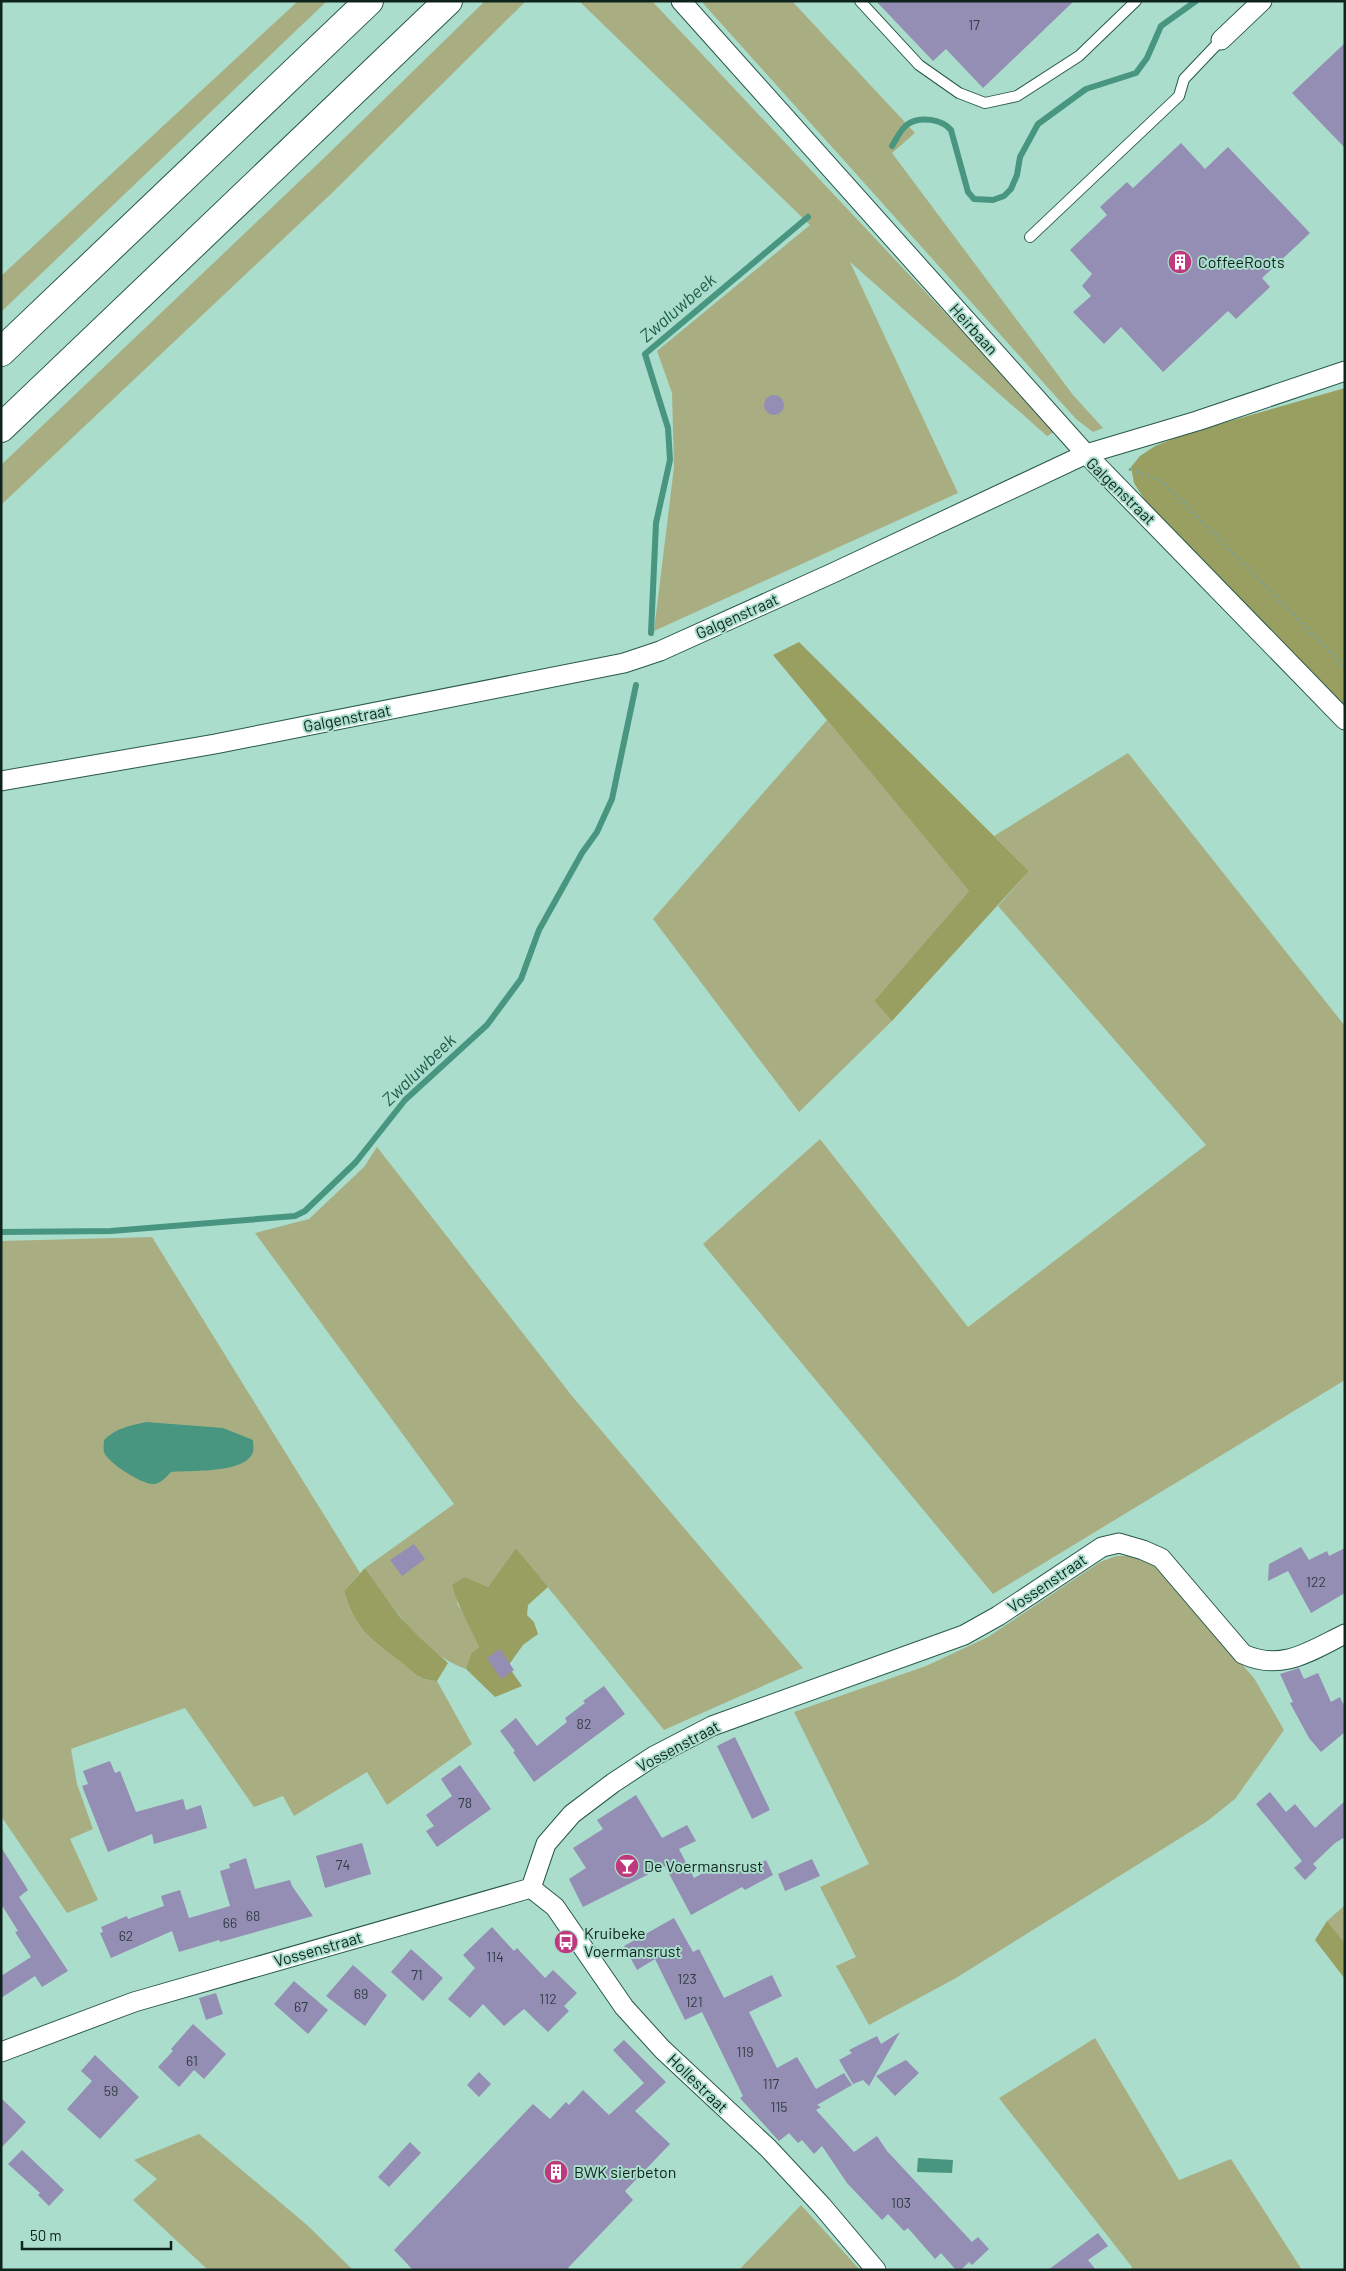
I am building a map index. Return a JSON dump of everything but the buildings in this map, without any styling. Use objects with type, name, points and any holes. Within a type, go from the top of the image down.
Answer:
[{"type":"highway","points":[[1,352],[370,1]]},
{"type":"highway","points":[[1,428],[448,1]]},
{"type":"street","name":"Heirbaan","points":[[682,1],[1086,454]]},
{"type":"street","points":[[1221,40],[1262,1]]},
{"type":"street","points":[[1086,454],[1197,421],[1345,371]]},
{"type":"street","name":"Galgenstraat","points":[[1,781],[215,744],[624,663],[660,651],[1086,454],[1345,720]]},
{"type":"street","name":"Vossenstraat","points":[[1,2052],[134,2002],[531,1888],[546,1844],[572,1814],[654,1756],[712,1726],[964,1636],[998,1616],[1102,1547],[1118,1543],[1143,1550],[1161,1558],[1243,1654],[1256,1660],[1273,1662],[1302,1655],[1345,1634]]},
{"type":"street","name":"Hollestraat","points":[[531,1888],[555,1907],[624,2007],[662,2048],[768,2148],[822,2206],[876,2270]]},
{"type":"lane","points":[[860,1],[919,65],[959,93],[985,102],[1017,96],[1079,56],[1136,1]]},
{"type":"lane","points":[[1030,237],[1179,96],[1184,79],[1221,40]]},
{"type":"path","points":[[1120,466],[1162,481],[1345,667]]},
{"type":"shaded area","points":[[298,1],[327,1],[1,312],[1,276]]},
{"type":"shaded area","points":[[485,1],[526,1],[333,192],[1,505],[1,465],[325,157]]},
{"type":"shaded area","points":[[579,1],[652,1],[1056,431],[1047,436],[850,262],[958,493],[654,631],[674,467],[672,393],[657,351],[810,225]]},
{"type":"shaded area","points":[[701,1],[792,1],[915,133],[892,153],[1073,395],[1103,428],[1093,432],[1076,419]]},
{"type":"shaded area","points":[[1345,388],[1345,707],[1146,502],[1134,483],[1131,467],[1140,456],[1155,446],[1185,434]]},
{"type":"shaded area","points":[[799,642],[1029,871],[892,1021],[874,1001],[969,891],[773,655]]},
{"type":"shaded area","points":[[827,720],[969,891],[874,1001],[892,1021],[799,1112],[653,919]]},
{"type":"shaded area","points":[[1128,753],[1345,1026],[1345,1380],[993,1594],[703,1244],[820,1139],[968,1327],[1206,1145],[998,906],[1029,871],[994,836]]},
{"type":"shaded area","points":[[377,1147],[572,1396],[803,1668],[664,1730],[516,1548],[488,1587],[465,1577],[457,1603],[470,1625],[479,1647],[471,1653],[466,1669],[450,1662],[435,1652],[409,1627],[365,1568],[454,1504],[255,1233],[309,1219],[364,1167]]},
{"type":"shaded area","points":[[152,1237],[360,1573],[344,1591],[348,1604],[359,1625],[374,1641],[418,1676],[437,1681],[472,1744],[387,1805],[367,1772],[294,1816],[283,1796],[254,1807],[185,1708],[71,1749],[77,1784],[93,1829],[70,1839],[98,1900],[67,1913],[1,1816],[1,1241]]},
{"type":"shaded area","points":[[146,1422],[223,1428],[253,1440],[253,1452],[248,1459],[240,1464],[216,1470],[171,1472],[158,1483],[147,1483],[118,1467],[104,1452],[104,1440],[113,1433],[123,1428]]},
{"type":"shaded area","points":[[516,1548],[548,1587],[528,1605],[527,1615],[534,1622],[538,1634],[523,1645],[508,1666],[522,1686],[495,1697],[466,1669],[471,1653],[479,1647],[452,1585],[465,1577],[488,1587]]},
{"type":"shaded area","points":[[1116,1556],[1137,1556],[1154,1566],[1254,1678],[1284,1730],[1235,1799],[1206,1822],[956,1978],[869,2025],[836,1966],[856,1957],[820,1887],[869,1864],[794,1712],[926,1666],[988,1637],[1100,1562]]},
{"type":"shaded area","points":[[365,1568],[400,1617],[448,1663],[437,1681],[424,1679],[417,1675],[381,1647],[365,1632],[353,1615],[344,1591]]},
{"type":"shaded area","points":[[1345,1905],[1345,1943],[1327,1921]]},
{"type":"shaded area","points":[[1327,1921],[1345,1943],[1345,1979],[1315,1940]]},
{"type":"shaded area","points":[[1095,2038],[1179,2180],[1231,2159],[1302,2270],[1130,2270],[1132,2267],[999,2098]]},
{"type":"shaded area","points":[[199,2134],[307,2225],[353,2270],[208,2270],[133,2200],[157,2179],[134,2160]]},
{"type":"shaded area","points":[[918,2158],[953,2160],[952,2173],[917,2172]]},
{"type":"shaded area","points":[[801,2205],[860,2270],[739,2270]]},
{"type":"waterway","name":"Zwaluwbeek","points":[[892,146],[903,128],[908,124],[925,119],[942,123],[951,130],[968,192],[974,199],[993,200],[1004,196],[1011,189],[1017,175],[1020,157],[1038,124],[1086,89],[1136,73],[1147,58],[1161,26],[1196,1]]},
{"type":"waterway","name":"Zwaluwbeek","points":[[651,633],[656,523],[670,460],[668,428],[645,354],[808,217]]},
{"type":"waterway","name":"Zwaluwbeek","points":[[1,1232],[111,1231],[295,1216],[305,1211],[356,1162],[405,1100],[487,1025],[521,979],[539,930],[582,853],[597,832],[612,799],[636,685]]},
{"type":"place","name":"CoffeeRoots","points":[[1180,262]]},
{"type":"place","name":"De Voermansrust","points":[[627,1866]]},
{"type":"place","name":"Kruibeke Voermansrust","points":[[566,1942]]},
{"type":"place","name":"BWK sierbeton","points":[[556,2172]]}]
